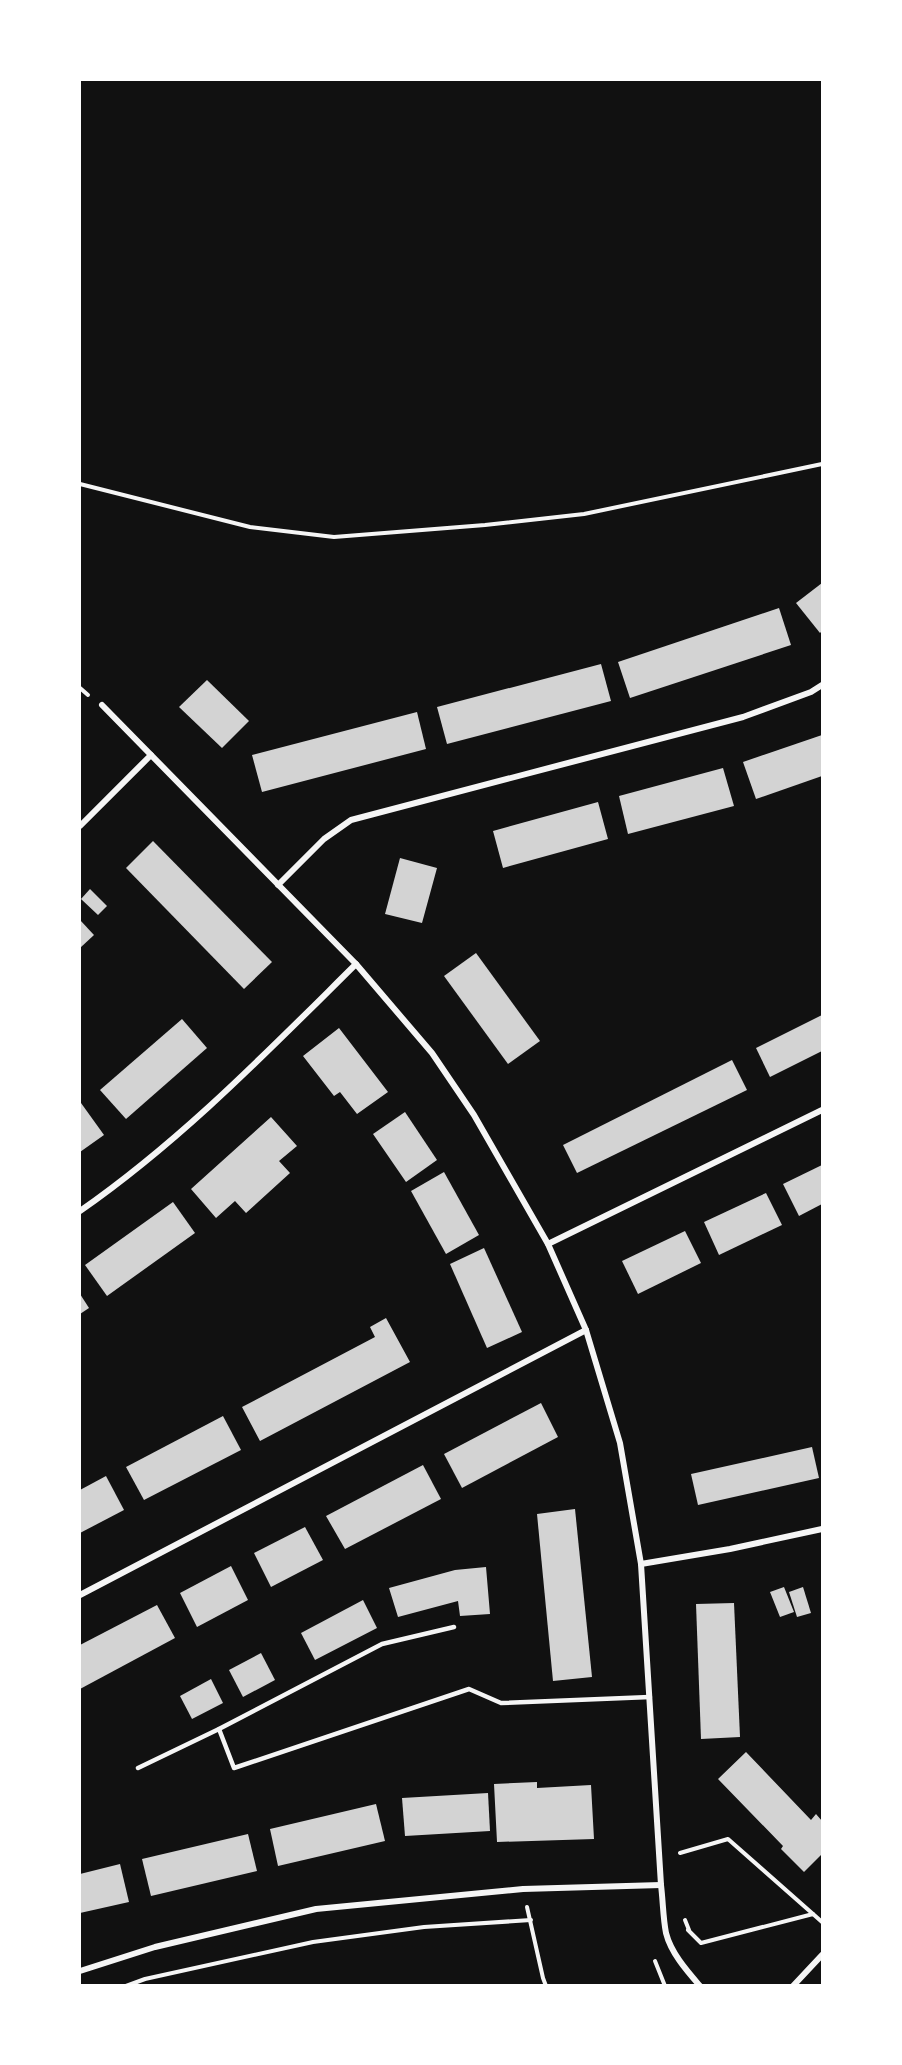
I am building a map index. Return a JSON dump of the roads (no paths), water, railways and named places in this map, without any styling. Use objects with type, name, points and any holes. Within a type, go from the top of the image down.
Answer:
[{"type":"street","points":[[278,885],[324,839],[351,820],[743,717],[811,692],[822,685]]},
{"type":"street","points":[[102,705],[356,964],[432,1053],[474,1115],[548,1244],[586,1330],[620,1443],[641,1564],[661,1885],[669,1941],[685,1968],[700,1986]]},
{"type":"street","points":[[80,826],[151,755]]},
{"type":"street","points":[[80,1211],[151,1159],[204,1113],[356,964]]},
{"type":"street","points":[[548,1244],[822,1110]]},
{"type":"street","points":[[80,1595],[586,1330]]},
{"type":"street","points":[[641,1564],[730,1549],[822,1529]]},
{"type":"street","points":[[80,1971],[155,1947],[316,1910],[523,1888],[661,1885]]},
{"type":"street","points":[[793,1986],[822,1955]]},
{"type":"lane","points":[[138,1768],[219,1729],[382,1644],[454,1627]]},
{"type":"lane","points":[[219,1729],[234,1768],[469,1689],[501,1703],[650,1697]]}]
